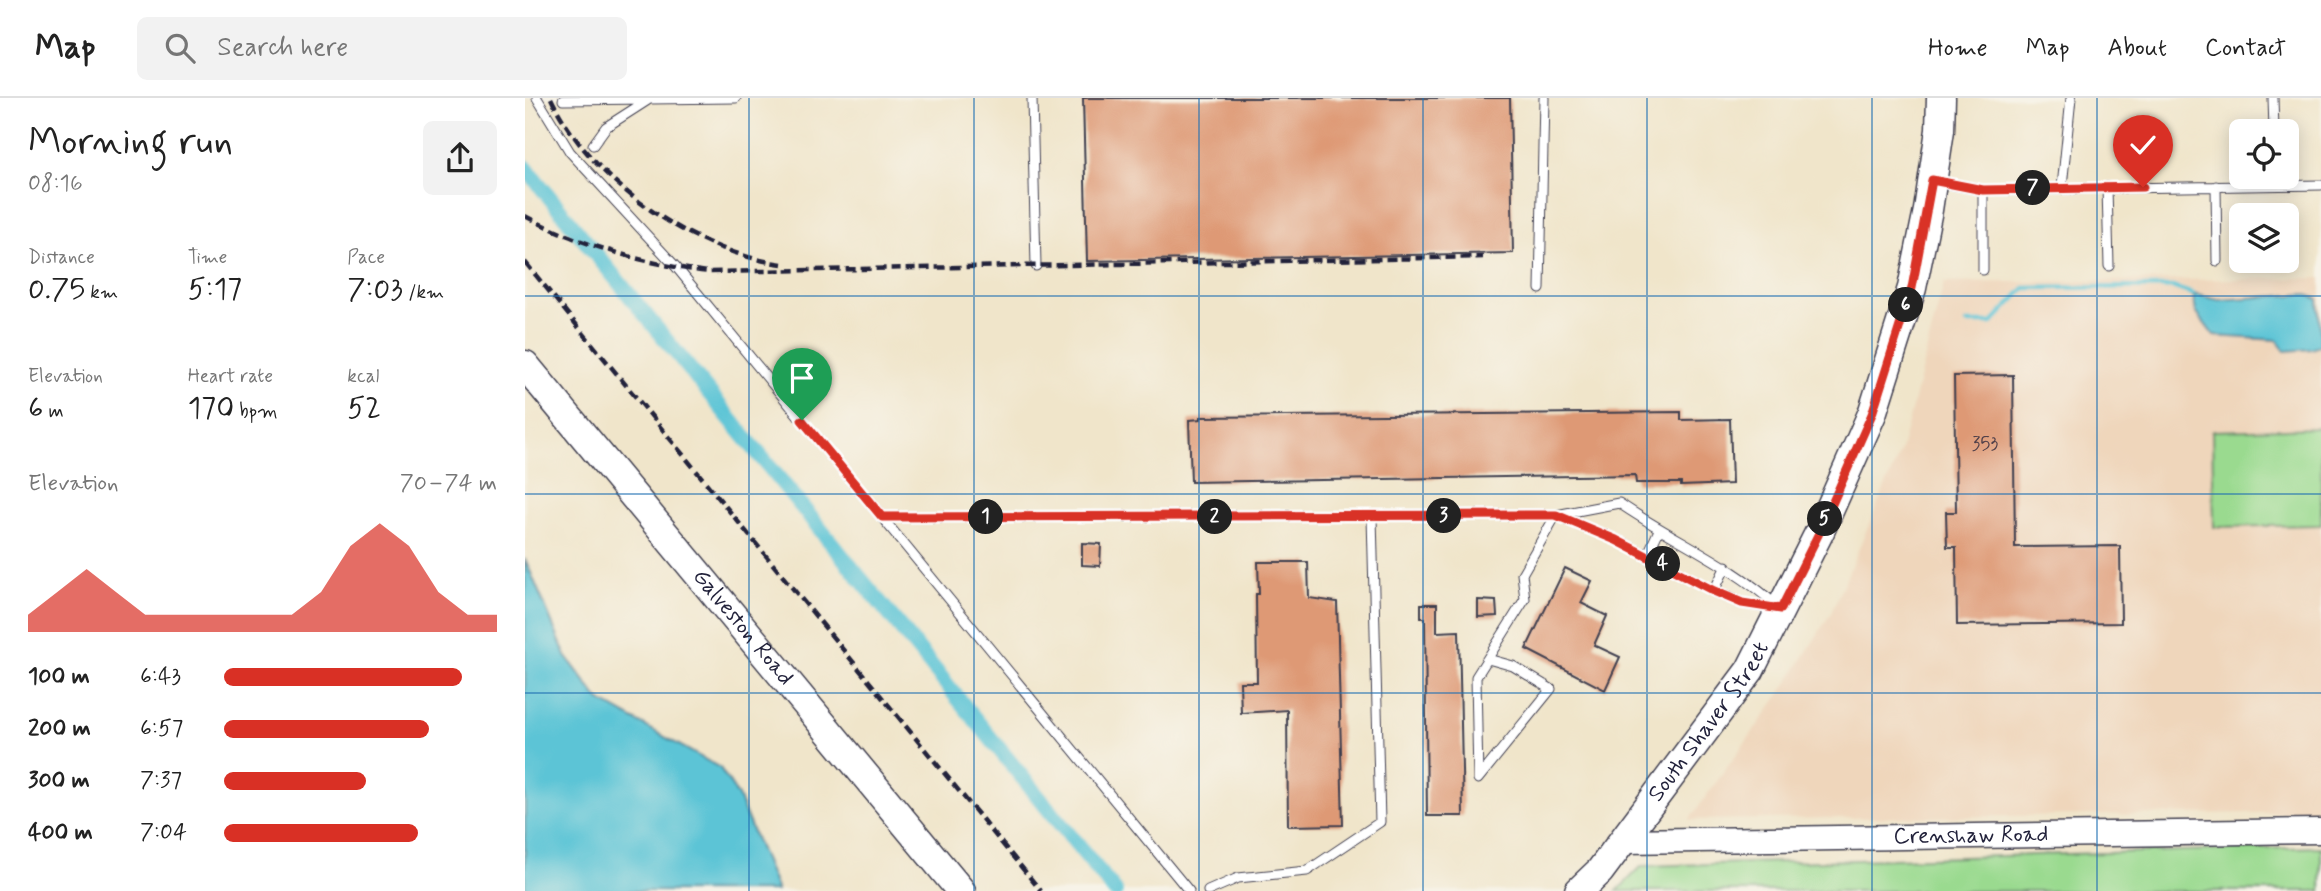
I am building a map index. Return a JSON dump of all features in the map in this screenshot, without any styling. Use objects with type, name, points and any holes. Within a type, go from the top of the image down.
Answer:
[{"type":"main road","name":"South Shaver Street","points":[[1579,891],[1600,871],[1749,670],[1820,531],[1872,414],[1912,288],[1940,130],[1941,98]]},
{"type":"main road","name":"Galveston Road","points":[[525,365],[961,891]]},
{"type":"main road","name":"Crenshaw Road","points":[[1623,841],[2321,831]]},
{"type":"lane","points":[[537,98],[570,152],[677,268],[1189,891]]},
{"type":"lane","points":[[563,100],[736,98]]},
{"type":"lane","points":[[1032,98],[1036,266]]},
{"type":"lane","points":[[1540,289],[1544,98]]},
{"type":"lane","points":[[2062,187],[2071,98]]},
{"type":"lane","points":[[2273,98],[2274,119]]},
{"type":"lane","points":[[593,145],[606,127],[648,100]]},
{"type":"lane","points":[[1932,180],[1983,190],[2229,185]]},
{"type":"lane","points":[[2299,183],[2321,185]]},
{"type":"lane","points":[[2216,186],[2217,261]]},
{"type":"lane","points":[[2107,187],[2109,266]]},
{"type":"lane","points":[[1983,190],[1983,270]]},
{"type":"lane","points":[[882,517],[1556,515],[1619,503],[1659,530],[1725,566],[1754,585],[1781,609]]},
{"type":"lane","points":[[1556,515],[1616,540],[1742,603],[1781,609]]},
{"type":"lane","points":[[1487,659],[1513,666],[1551,690],[1478,779],[1476,677],[1487,659],[1525,599],[1523,574],[1556,515]]},
{"type":"lane","points":[[1208,891],[1238,878],[1307,871],[1380,822],[1372,517]]},
{"type":"lane","points":[[1647,555],[1659,530]]},
{"type":"lane","points":[[1714,591],[1725,566]]},
{"type":"shaded area","points":[[2321,278],[2321,812],[1689,820],[1781,693],[1831,613],[1901,450],[1944,283]]},
{"type":"green space","points":[[2321,428],[2321,525],[2214,527],[2212,431]]},
{"type":"green space","points":[[2321,847],[2321,891],[1617,891],[1642,866]]},
{"type":"water","points":[[2193,294],[2219,300],[2305,294],[2318,299],[2321,345],[2312,349],[2285,351],[2277,340],[2214,336],[2196,312]]},
{"type":"water","points":[[525,559],[566,656],[599,700],[720,768],[738,796],[777,891],[525,891]]},
{"type":"building","points":[[1083,98],[1510,98],[1513,253],[1087,261]]},
{"type":"building","points":[[2013,375],[2015,547],[2120,546],[2121,623],[1957,625],[1956,547],[1947,547],[1946,512],[1956,512],[1954,376]]},
{"type":"building","points":[[1681,412],[1681,420],[1730,419],[1732,484],[1681,486],[1681,483],[1636,483],[1635,475],[1191,482],[1189,420],[1201,417]]},
{"type":"building","points":[[1082,543],[1101,544],[1100,566],[1082,565]]},
{"type":"building","points":[[1258,562],[1308,562],[1309,598],[1337,602],[1343,825],[1288,826],[1287,710],[1241,713],[1240,682],[1257,682]]},
{"type":"building","points":[[1565,568],[1592,581],[1581,603],[1607,616],[1594,645],[1620,657],[1605,690],[1526,649]]},
{"type":"building","points":[[1478,600],[1496,601],[1497,616],[1478,617]]},
{"type":"building","points":[[1421,604],[1437,604],[1437,632],[1459,631],[1463,816],[1427,816],[1425,618],[1421,618]]},
{"type":"waterway","points":[[525,167],[1115,891]]},
{"type":"waterway","points":[[1967,323],[1992,323],[2025,288],[2172,287],[2193,294]]},
{"type":"railway","points":[[551,98],[568,128],[591,157],[617,184],[647,208],[713,245],[748,257],[782,264]]},
{"type":"railway","points":[[525,216],[591,245],[638,259],[709,272],[1483,257]]},
{"type":"railway","points":[[525,262],[1041,891]]},
{"type":"route","points":[[802,420],[882,517],[1556,515],[1616,540],[1742,603],[1781,609],[1820,531],[1872,414],[1912,288],[1932,180],[1983,190],[2143,187]]}]
